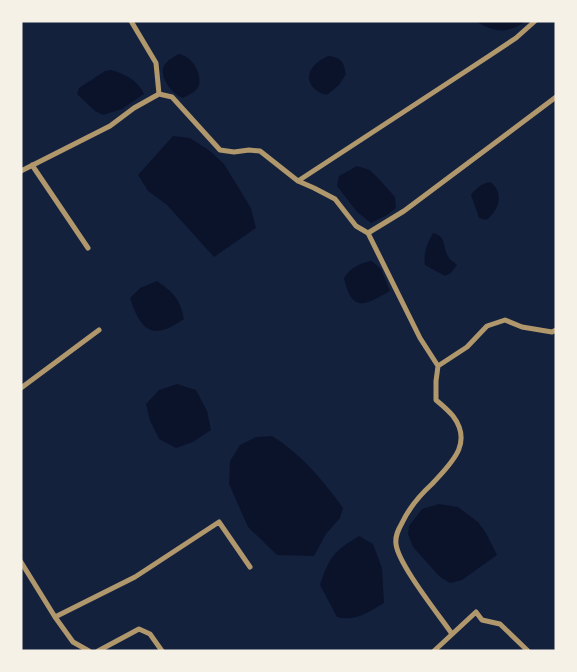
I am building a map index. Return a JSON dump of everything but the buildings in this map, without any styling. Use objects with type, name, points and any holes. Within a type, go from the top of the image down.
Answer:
[{"type":"street","points":[[131,21],[156,63],[159,94]]},
{"type":"street","points":[[298,181],[490,56],[516,38],[535,21]]},
{"type":"street","points":[[21,171],[110,126],[134,108],[159,94],[172,98],[220,150],[234,152],[260,151],[298,181],[335,199],[356,226],[368,233],[420,338],[438,366],[436,400],[454,416],[461,435],[459,449],[452,464],[406,513],[396,534],[396,545],[401,561],[452,634]]},
{"type":"street","points":[[368,233],[404,211],[556,97]]},
{"type":"street","points":[[32,165],[88,248]]},
{"type":"street","points":[[438,366],[467,347],[487,326],[505,320],[522,327],[552,332],[556,330]]},
{"type":"street","points":[[21,388],[99,330]]},
{"type":"street","points":[[54,618],[135,578],[219,522],[250,567]]},
{"type":"street","points":[[21,562],[23,570],[54,618],[73,642],[89,651]]},
{"type":"street","points":[[434,651],[476,612],[482,620],[500,624],[528,651]]},
{"type":"street","points":[[98,651],[139,630],[150,634],[162,651]]},
{"type":"water","points":[[475,21],[526,21],[506,30],[495,30]]},
{"type":"water","points":[[178,54],[187,57],[191,61],[199,75],[199,85],[196,90],[183,98],[170,89],[163,74],[165,64]]},
{"type":"water","points":[[328,56],[341,61],[346,74],[339,85],[327,95],[322,94],[311,85],[309,75],[318,62]]},
{"type":"water","points":[[111,70],[130,78],[144,94],[122,109],[103,115],[95,111],[77,94],[79,88],[105,71]]},
{"type":"water","points":[[173,136],[190,138],[210,151],[224,164],[251,208],[256,228],[214,257],[167,205],[148,191],[138,175]]},
{"type":"water","points":[[357,166],[370,170],[395,197],[396,208],[371,223],[357,212],[337,186],[339,176]]},
{"type":"water","points":[[490,182],[495,186],[499,196],[497,207],[486,220],[479,218],[471,195],[479,187]]},
{"type":"water","points":[[433,233],[440,236],[449,258],[457,265],[451,273],[445,276],[425,265],[426,249]]},
{"type":"water","points":[[372,261],[381,269],[390,291],[367,303],[355,302],[347,289],[344,278],[356,266]]},
{"type":"water","points":[[157,281],[175,297],[184,319],[164,330],[156,331],[150,330],[139,319],[130,298],[140,288]]},
{"type":"water","points":[[177,384],[196,390],[207,411],[211,430],[193,442],[176,448],[159,439],[150,421],[146,404],[159,390]]},
{"type":"water","points":[[272,436],[293,451],[311,468],[343,508],[340,518],[326,534],[314,556],[277,555],[248,527],[229,484],[230,461],[240,445],[256,437]]},
{"type":"water","points":[[439,504],[458,507],[478,522],[497,555],[462,580],[450,583],[439,576],[413,547],[408,534],[409,526],[422,509]]},
{"type":"water","points":[[359,536],[373,544],[382,568],[384,603],[356,617],[337,617],[320,585],[333,556]]}]
